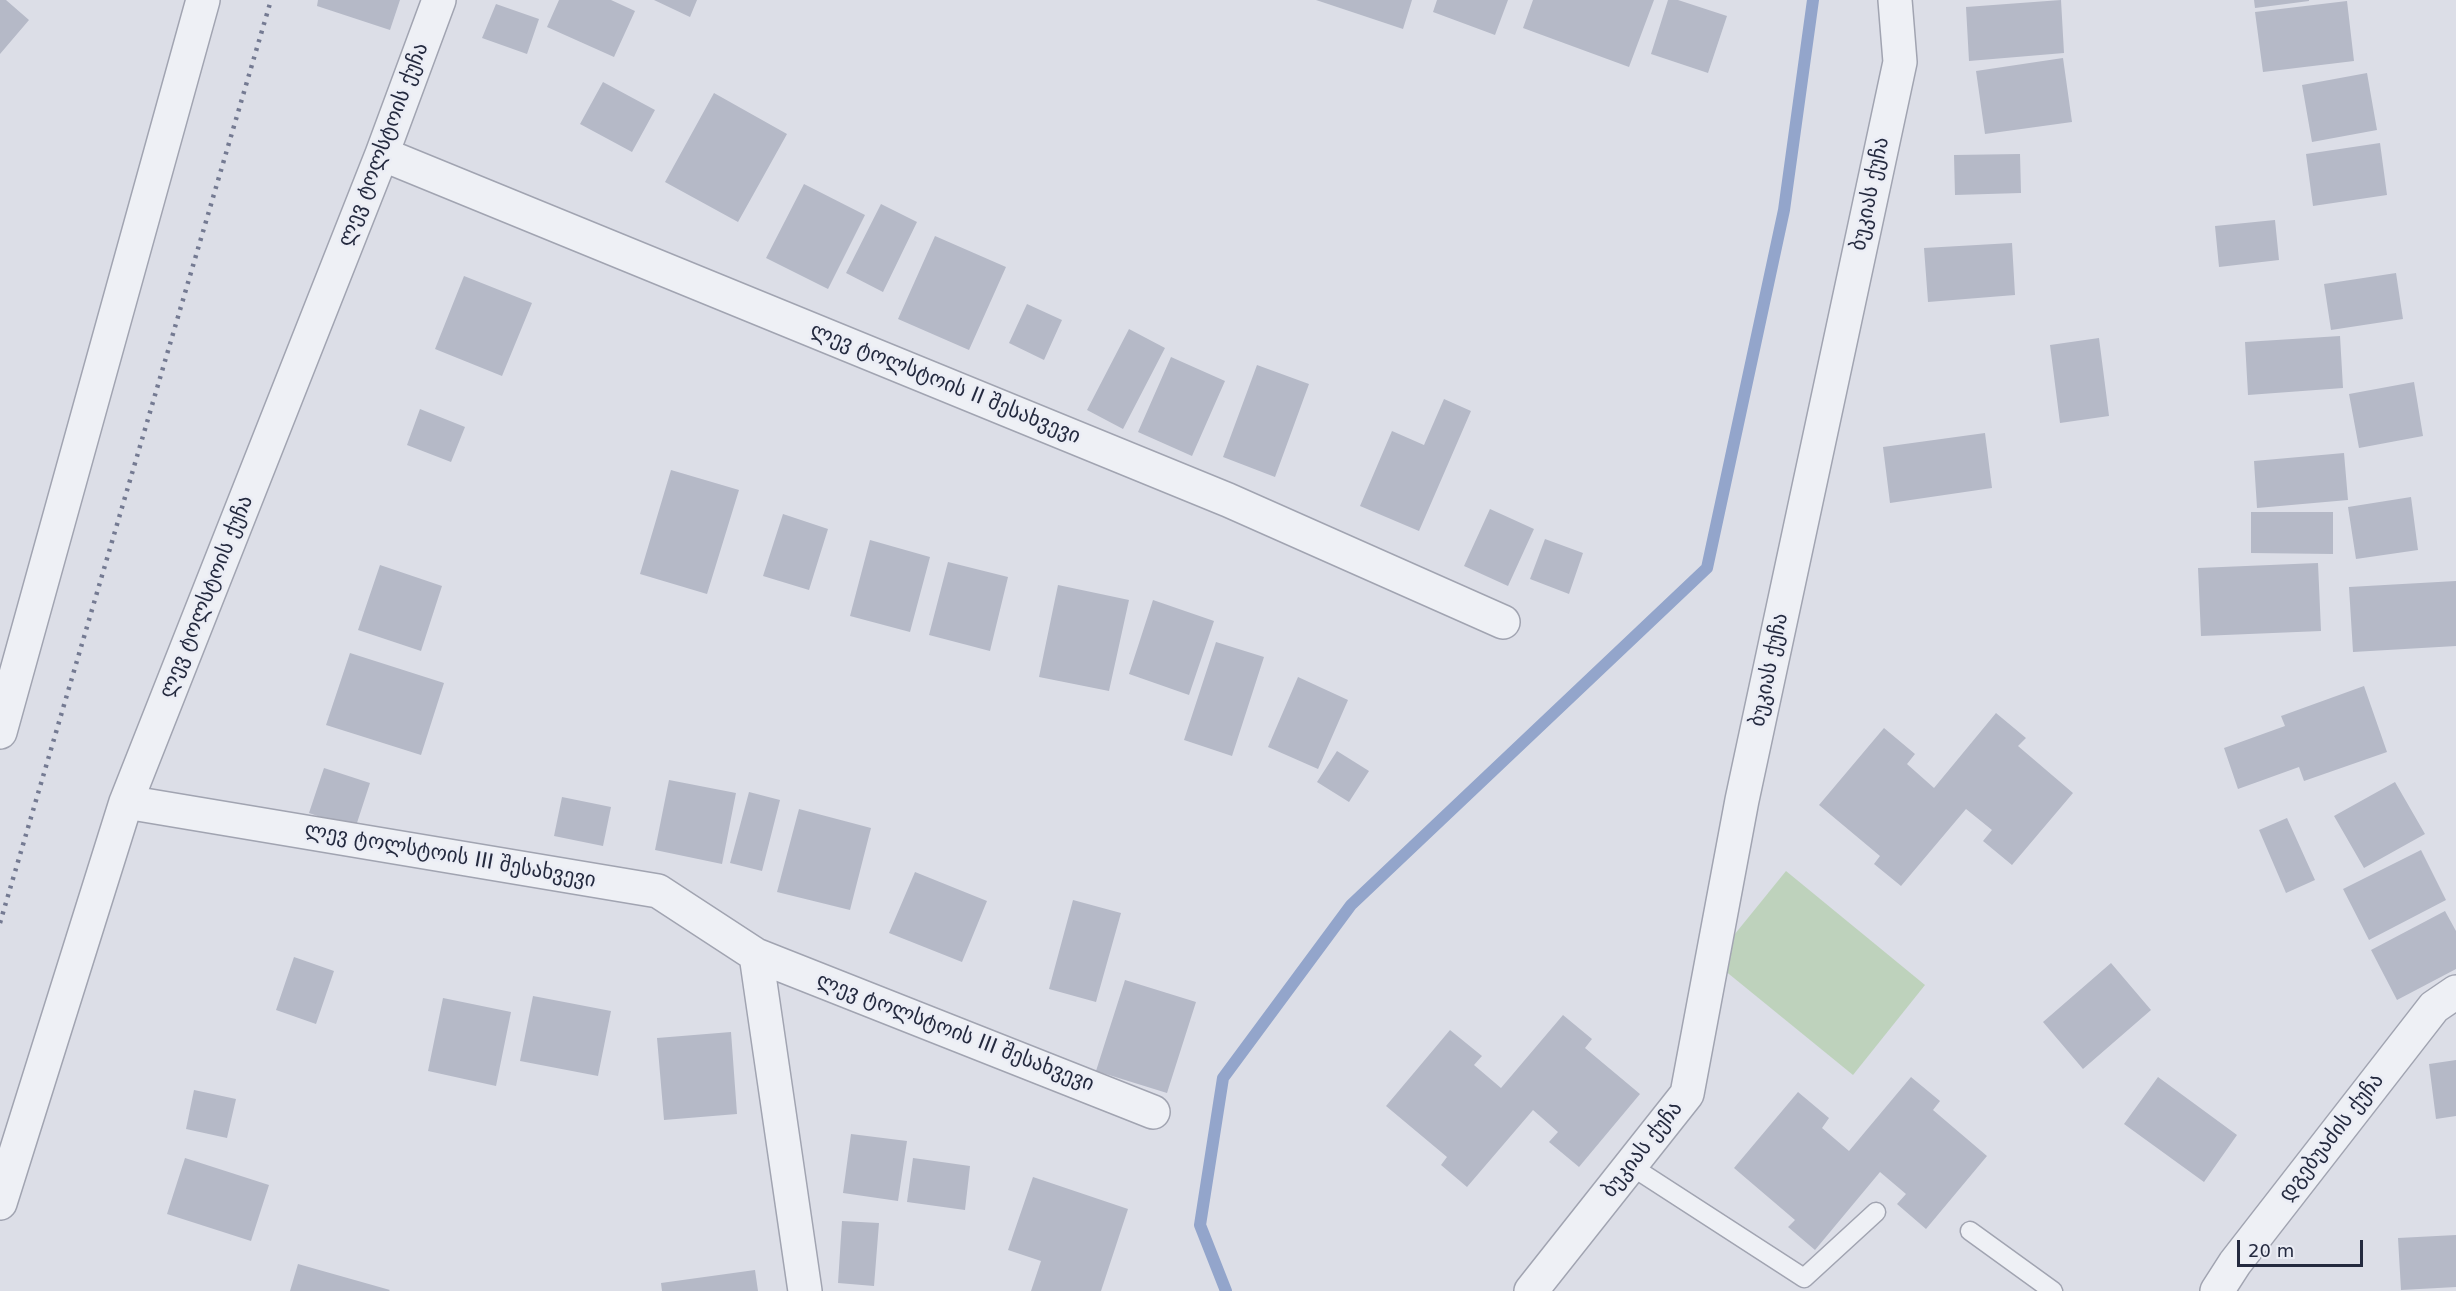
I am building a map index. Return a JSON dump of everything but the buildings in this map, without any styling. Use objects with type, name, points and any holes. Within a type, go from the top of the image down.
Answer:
[{"type":"street","points":[[0,732],[203,0]]},
{"type":"street","name":"ლევ ტოლსტოის ქუჩა","points":[[0,1203],[126,802],[382,154],[439,0]]},
{"type":"street","name":"ბუკიას ქუჩა","points":[[1531,1291],[1687,1094],[1744,789],[1899,62],[1895,0]]},
{"type":"street","name":"ლევ ტოლსტოის II შესახვევი","points":[[382,154],[1227,500],[1503,622]]},
{"type":"street","name":"ლევ ტოლსტოის III შესახვევი","points":[[126,802],[658,891],[756,955],[1153,1112]]},
{"type":"street","points":[[756,955],[806,1291]]},
{"type":"street","name":"დგებუაძის ქუჩა","points":[[2217,1291],[2235,1263],[2434,1007],[2456,992]]},
{"type":"lane","points":[[1631,1166],[1804,1278],[1876,1212]]},
{"type":"lane","points":[[1970,1231],[2053,1291]]},
{"type":"green space","points":[[1786,871],[1925,985],[1853,1075],[1713,961]]},
{"type":"waterway","points":[[1226,1291],[1200,1225],[1223,1078],[1351,905],[1707,568],[1784,210],[1813,0]]},
{"type":"railway","points":[[0,923],[271,0]]}]
